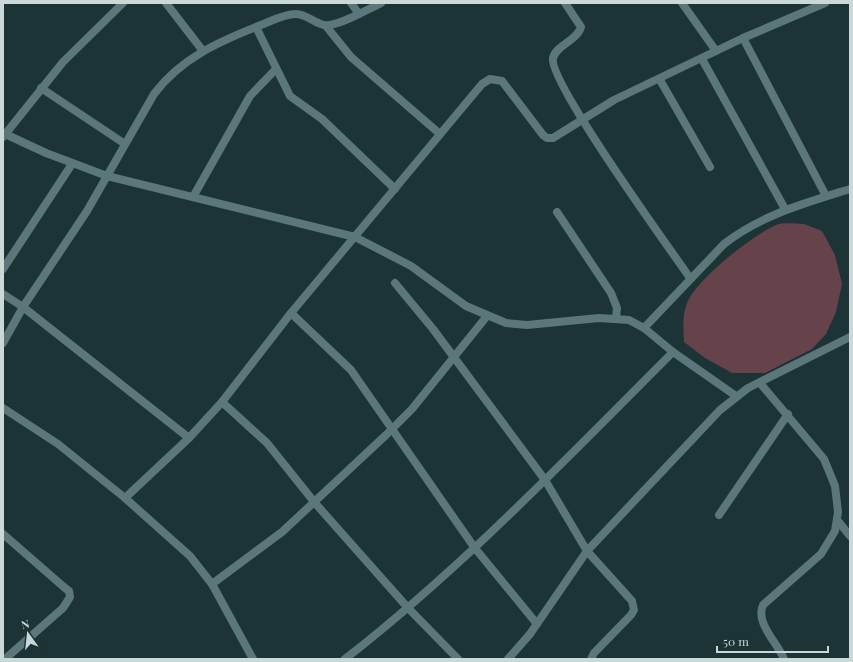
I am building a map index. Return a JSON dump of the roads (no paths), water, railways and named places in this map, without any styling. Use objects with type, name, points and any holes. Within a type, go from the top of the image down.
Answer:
[{"type":"street","points":[[123,3],[63,62],[40,88],[4,135],[72,164],[107,176],[355,237],[411,266],[466,306],[486,316],[506,323],[528,325],[616,318],[629,320],[644,328],[673,352],[736,396]]},
{"type":"street","points":[[166,3],[203,51]]},
{"type":"street","points":[[351,3],[359,14]]},
{"type":"street","points":[[326,26],[359,14],[381,3]]},
{"type":"street","points":[[565,3],[581,27],[579,32],[556,53],[553,59],[553,65],[581,120],[690,278]]},
{"type":"street","points":[[682,3],[716,51]]},
{"type":"street","points":[[125,498],[189,438],[222,402],[291,313],[482,84],[490,79],[497,78],[507,85],[543,135],[547,138],[560,134],[614,100],[660,80],[743,38],[825,3]]},
{"type":"street","points":[[3,343],[23,306],[87,211],[154,94],[166,78],[203,51],[228,38],[284,16],[296,14],[326,26],[351,57],[440,134]]},
{"type":"street","points":[[256,27],[290,96],[322,119],[395,189]]},
{"type":"street","points":[[743,38],[826,196]]},
{"type":"street","points":[[702,59],[785,209]]},
{"type":"street","points":[[193,197],[250,96],[276,69]]},
{"type":"street","points":[[660,80],[710,167]]},
{"type":"street","points":[[40,88],[125,144]]},
{"type":"street","points":[[3,269],[72,164]]},
{"type":"street","points":[[644,328],[690,278],[737,233],[785,209],[850,189]]},
{"type":"street","points":[[557,212],[611,293],[617,308],[616,318]]},
{"type":"street","points":[[395,283],[416,306],[545,480],[587,551],[632,601],[634,606],[631,615],[591,659]]},
{"type":"street","points":[[3,294],[23,306],[189,438]]},
{"type":"street","points":[[291,313],[351,370],[474,547],[537,624]]},
{"type":"street","points":[[212,584],[282,532],[315,503],[392,429],[412,409],[486,316]]},
{"type":"street","points":[[508,659],[537,624],[587,551],[720,410],[736,396],[850,337]]},
{"type":"street","points":[[347,658],[408,608],[474,547],[545,480],[673,352]]},
{"type":"street","points":[[760,383],[817,449],[831,474],[835,486],[838,521],[830,541],[821,554],[763,605],[760,611],[764,624],[784,659]]},
{"type":"street","points":[[222,402],[267,443],[315,503],[408,608],[458,659]]},
{"type":"street","points":[[3,408],[58,444],[125,498],[190,556],[212,584],[253,659]]},
{"type":"street","points":[[719,515],[788,414]]},
{"type":"street","points":[[838,521],[850,536]]},
{"type":"street","points":[[3,534],[69,591],[70,597],[63,608],[5,659]]}]
